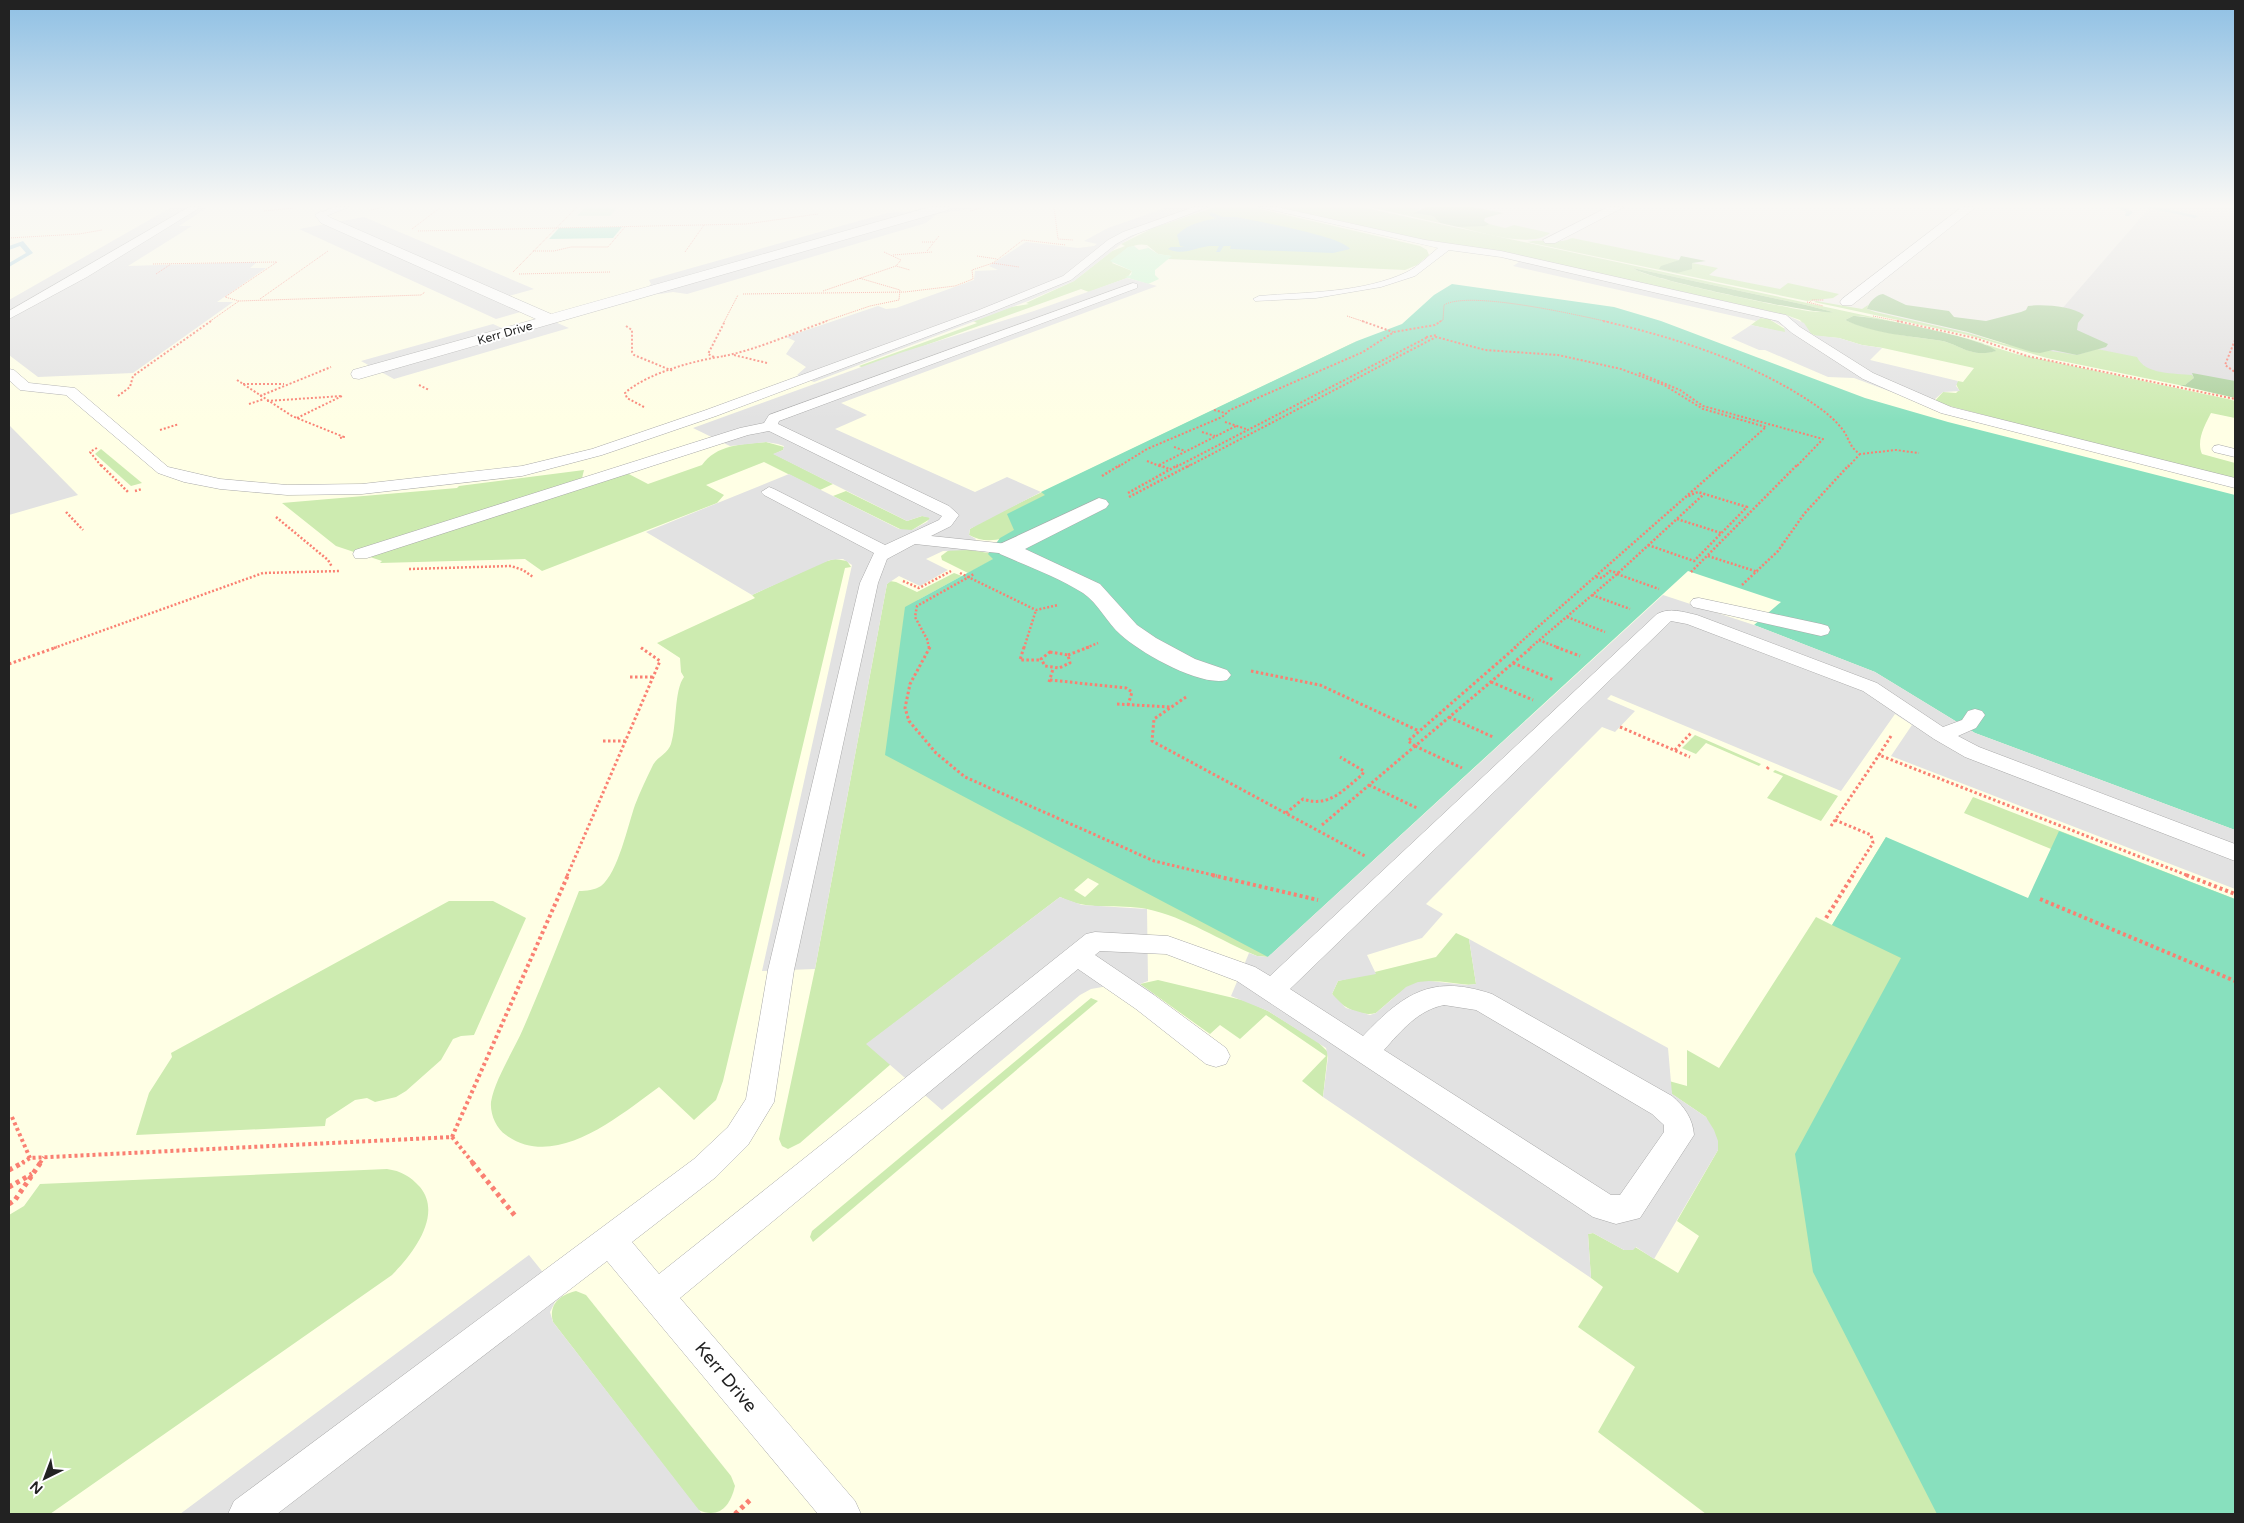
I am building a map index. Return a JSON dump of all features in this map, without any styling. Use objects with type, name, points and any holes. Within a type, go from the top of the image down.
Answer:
[{"type":"street","name":"Kerr Drive","points":[[456,278],[551,320]]},
{"type":"street","points":[[551,320],[697,278]]},
{"type":"street","points":[[1847,302],[1878,278]]},
{"type":"street","name":"Kerr Drive","points":[[359,374],[551,320]]},
{"type":"street","points":[[1008,549],[1099,504]]},
{"type":"street","points":[[1008,549],[1092,589],[1129,630],[1147,643],[1186,664],[1218,675]]},
{"type":"lane","points":[[9,316],[77,278]]},
{"type":"lane","points":[[9,373],[25,387],[70,391],[164,470],[220,484],[286,490],[362,489],[522,471],[605,449],[983,312],[1067,278]]},
{"type":"lane","points":[[1259,299],[1339,291],[1389,282],[1398,278]]},
{"type":"lane","points":[[1608,278],[1772,315],[1788,322],[1796,330],[1868,376],[1946,410],[2235,483]]},
{"type":"lane","points":[[772,426],[770,421],[783,414],[1133,286]]},
{"type":"lane","points":[[247,1514],[705,1168],[738,1136],[760,1102],[787,941],[869,583],[879,557],[885,552],[945,523],[951,515],[943,509],[772,426],[745,431],[361,554]]},
{"type":"lane","points":[[2218,449],[2235,453]]},
{"type":"lane","points":[[769,492],[885,552]]},
{"type":"lane","points":[[913,538],[1008,549]]},
{"type":"lane","points":[[1271,991],[1662,618],[1698,606],[1821,630]]},
{"type":"lane","points":[[1698,606],[1870,687],[1941,735],[1980,756],[2235,853]]},
{"type":"lane","points":[[1941,735],[1969,724],[1975,715]]},
{"type":"lane","points":[[657,1296],[1095,942],[1168,945],[1246,974],[1604,1207],[1616,1210],[1629,1208],[1678,1135],[1680,1127],[1675,1115],[1662,1105],[1483,1001],[1459,994],[1436,996],[1416,1002],[1366,1051]]},
{"type":"lane","points":[[1077,956],[1145,1002],[1216,1056]]},
{"type":"lane","name":"Kerr Drive","points":[[610,1240],[842,1514]]},
{"type":"path","points":[[253,278],[225,297],[239,301],[421,295],[424,292]]},
{"type":"path","points":[[260,300],[291,278]]},
{"type":"path","points":[[859,278],[902,291]]},
{"type":"path","points":[[820,292],[859,278]]},
{"type":"path","points":[[738,294],[902,291],[955,286],[973,278]]},
{"type":"path","points":[[714,357],[708,354],[742,288]]},
{"type":"path","points":[[645,407],[628,398],[625,393],[628,388],[636,383],[714,357],[753,350],[773,340],[870,306],[896,302],[899,300],[902,291]]},
{"type":"path","points":[[114,399],[130,387],[133,376],[239,301]]},
{"type":"path","points":[[1100,478],[1168,439],[1338,361],[1363,352],[1393,333],[1435,324],[1443,320],[1444,305],[1454,301],[1542,308],[1606,321],[1715,357],[1794,392],[1828,414],[1843,429],[1848,445],[1860,454]]},
{"type":"path","points":[[1386,330],[1393,333]]},
{"type":"path","points":[[1099,504],[1113,501],[1170,469],[1426,337],[1436,335],[1489,349],[1542,352],[1598,361],[1659,380],[1680,390],[1703,406],[1822,439],[1691,572]]},
{"type":"path","points":[[1426,337],[1432,338]]},
{"type":"path","points":[[1123,500],[1432,338],[1438,337],[1488,351],[1536,352],[1569,357],[1621,369],[1664,385],[1702,408],[1766,427],[1407,742],[1463,768]]},
{"type":"path","points":[[2235,340],[2225,365],[2235,372]]},
{"type":"path","points":[[724,356],[746,357],[770,365]]},
{"type":"path","points":[[237,380],[297,418],[344,436],[340,438]]},
{"type":"path","points":[[243,384],[287,384]]},
{"type":"path","points":[[249,404],[266,400],[342,396],[297,418]]},
{"type":"path","points":[[1214,410],[1226,414]]},
{"type":"path","points":[[1225,422],[1246,430]]},
{"type":"path","points":[[1159,465],[1236,426]]},
{"type":"path","points":[[1202,432],[1215,436]]},
{"type":"path","points":[[1174,446],[1186,451]]},
{"type":"path","points":[[100,447],[90,452],[91,456],[129,493]]},
{"type":"path","points":[[1738,587],[1758,572],[1778,551],[1804,514],[1860,454],[1896,450],[1918,453]]},
{"type":"path","points":[[1147,461],[1170,469]]},
{"type":"path","points":[[1136,489],[1140,491]]},
{"type":"path","points":[[1648,545],[1694,561],[1747,507],[1698,492],[1690,497],[1686,497]]},
{"type":"path","points":[[1322,825],[1617,574],[1704,494]]},
{"type":"path","points":[[66,512],[83,530]]},
{"type":"path","points":[[279,519],[328,560],[335,571]]},
{"type":"path","points":[[1676,519],[1721,533]]},
{"type":"path","points":[[1708,556],[1758,572]]},
{"type":"path","points":[[399,570],[511,566],[523,570],[533,577]]},
{"type":"path","points":[[895,578],[919,588],[954,570]]},
{"type":"path","points":[[9,664],[263,574],[344,571]]},
{"type":"path","points":[[1596,577],[1602,578],[1610,571],[1659,589]]},
{"type":"path","points":[[977,572],[923,601],[915,606],[914,610],[916,623],[930,645],[928,653],[910,684],[905,708],[909,720],[936,753],[951,767],[966,777],[1008,798],[1154,861],[1311,897],[1325,904]]},
{"type":"path","points":[[964,575],[1036,610],[1019,660],[1041,660]]},
{"type":"path","points":[[1592,595],[1635,611]]},
{"type":"path","points":[[1566,617],[1611,634]]},
{"type":"path","points":[[1539,640],[1584,658]]},
{"type":"path","points":[[51,644],[55,648]]},
{"type":"path","points":[[452,1137],[627,741],[660,661],[640,647]]},
{"type":"path","points":[[1055,652],[1064,653],[1070,657],[1070,663],[1067,665],[1053,668],[1042,664],[1041,660],[1046,654],[1055,652]]},
{"type":"path","points":[[1513,663],[1558,681]]},
{"type":"path","points":[[1053,668],[1049,681],[1126,688],[1132,692],[1128,705]]},
{"type":"path","points":[[1244,670],[1313,682],[1419,731]]},
{"type":"path","points":[[1218,675],[1154,719],[1152,741],[1372,860]]},
{"type":"path","points":[[630,677],[653,677]]},
{"type":"path","points":[[1491,682],[1536,701]]},
{"type":"path","points":[[1117,704],[1171,707]]},
{"type":"path","points":[[1449,717],[1496,738]]},
{"type":"path","points":[[1620,727],[1690,757]]},
{"type":"path","points":[[1675,750],[1692,732]]},
{"type":"path","points":[[1831,826],[1893,733]]},
{"type":"path","points":[[603,741],[627,741]]},
{"type":"path","points":[[1879,755],[2235,894]]},
{"type":"path","points":[[1286,813],[1303,799],[1312,804],[1330,802],[1362,775],[1364,771],[1360,767],[1340,757]]},
{"type":"path","points":[[1767,769],[1770,765]]},
{"type":"path","points":[[1369,785],[1417,808]]},
{"type":"path","points":[[1826,918],[1873,843],[1871,835],[1835,820]]},
{"type":"path","points":[[2040,898],[2235,981]]},
{"type":"path","points":[[12,1117],[30,1158]]},
{"type":"path","points":[[9,1170],[30,1158],[452,1137]]},
{"type":"path","points":[[452,1137],[516,1218]]},
{"type":"path","points":[[9,1204],[15,1200],[44,1157]]},
{"type":"path","points":[[9,1187],[33,1173]]},
{"type":"path","points":[[735,1514],[750,1500]]},
{"type":"shaded area","points":[[9,278],[1706,278],[2029,347],[2235,395],[2235,1514],[9,1514]]},
{"type":"shaded area","points":[[47,278],[251,278],[217,302],[233,302],[133,373],[38,377],[9,355],[9,300]]},
{"type":"shaded area","points":[[406,278],[508,278],[534,289],[498,299],[524,311],[496,319]]},
{"type":"shaded area","points":[[656,278],[741,278],[687,294],[673,292],[660,294],[647,288],[651,284],[649,280]]},
{"type":"shaded area","points":[[974,278],[1078,278],[1028,301],[814,382],[797,375],[806,367],[786,354],[795,341],[786,337],[878,306],[886,309],[896,308],[974,280]]},
{"type":"shaded area","points":[[1127,278],[1157,286],[841,403],[867,415],[835,429],[975,492],[1007,477],[1041,492],[970,529],[969,535],[976,539],[969,550],[943,551],[926,559],[948,570],[920,586],[899,576],[887,584],[815,969],[762,971],[852,565],[843,559],[830,560],[752,595],[646,532],[789,474],[899,529],[912,530],[927,522],[930,518],[922,516],[907,521],[773,454],[783,450],[784,446],[766,442],[730,446],[693,428],[900,353],[1034,311]]},
{"type":"shaded area","points":[[1566,278],[1621,278],[1786,315],[1804,323],[1812,335],[1839,338],[1862,345],[1882,348],[1870,360],[1958,381],[1956,386],[1960,391],[1943,392],[1935,399],[1934,402],[1948,413],[1854,378],[1828,377],[1765,350],[1759,350],[1731,338],[1751,325],[1785,332],[1784,327],[1769,319],[1761,318],[1756,321]]},
{"type":"shaded area","points":[[2089,278],[2235,278],[2235,395],[2029,347]]},
{"type":"shaded area","points":[[555,322],[569,328],[394,379],[361,361],[493,324],[515,334]]},
{"type":"shaded area","points":[[9,425],[78,495],[9,515]]},
{"type":"shaded area","points":[[1663,595],[1754,625],[1875,672],[1975,733],[2235,830],[2235,889],[1891,756],[1912,725],[1895,714],[1841,791],[1611,695],[1607,699],[1635,711],[1615,732],[1602,727],[1426,904],[1443,914],[1422,938],[1367,955],[1376,974],[1338,981],[1332,994],[1346,1008],[1370,1015],[1376,1013],[1406,987],[1418,982],[1476,984],[1469,939],[1668,1048],[1672,1094],[1706,1117],[1718,1141],[1718,1150],[1654,1259],[1636,1247],[1633,1250],[1624,1250],[1593,1233],[1588,1234],[1591,1278],[1323,1097],[1328,1057],[1326,1048],[1268,1011],[1231,996],[1249,953],[1268,957]]},
{"type":"shaded area","points":[[1060,897],[1082,905],[1147,909],[1148,981],[1140,984],[1154,994],[1141,1006],[1108,986],[1091,989],[1080,995],[942,1110],[866,1044]]},
{"type":"shaded area","points":[[529,1255],[562,1296],[555,1302],[550,1312],[553,1322],[702,1514],[180,1514]]},
{"type":"green space","points":[[1078,278],[1127,278],[1089,292],[1081,289],[863,368],[859,366],[977,323],[973,321],[1011,307],[1029,304],[1026,303]]},
{"type":"green space","points":[[1129,278],[1159,279],[1148,284]]},
{"type":"green space","points":[[1621,278],[1660,278],[1741,298],[1806,311],[1833,312],[1680,278],[1692,278],[1947,333],[1861,316],[1853,316],[1845,320],[1878,331],[1944,341],[1971,352],[1986,353],[1995,351],[1985,344],[2016,354],[2235,401],[2235,418],[2211,413],[2202,433],[2200,449],[2202,454],[2235,463],[2235,480],[1934,402],[1943,392],[1956,393],[1959,390],[1956,384],[1958,381],[1963,382],[1974,368],[1862,345],[1839,338],[1816,336],[1810,333],[1800,320],[1786,315]]},
{"type":"green space","points":[[1662,278],[1680,278],[1833,312],[1820,312],[1765,302]]},
{"type":"green space","points":[[1698,278],[1725,278],[1780,289],[1788,283],[1839,294],[1833,298],[1807,301]]},
{"type":"green space","points":[[1452,284],[1614,307],[1661,321],[1865,398],[1948,422],[2235,495],[2235,830],[1975,733],[1875,672],[1754,625],[1781,602],[1688,571],[1268,957],[885,755],[905,607],[993,559],[988,554],[1000,538],[1014,530],[1007,514],[1045,495],[1041,492],[1357,341],[1402,324],[1434,295]]},
{"type":"green space","points":[[1883,294],[1906,305],[1949,311],[1954,317],[1986,321],[2021,312],[2026,310],[2028,306],[2042,305],[2065,308],[2084,315],[2078,323],[2077,330],[2108,344],[2106,347],[2077,355],[2053,350],[2040,353],[2032,352],[1968,332],[1867,309],[1873,299]]},
{"type":"green space","points":[[1814,302],[1862,309],[1868,305],[1867,309],[1875,312],[1968,333],[2005,344],[2077,355],[2097,349],[2137,357],[2141,363],[2153,370],[2192,375],[2194,378],[2185,385],[2179,385],[2047,358],[1968,335]]},
{"type":"green space","points":[[1853,316],[1904,324],[1973,340],[1996,351],[1987,353],[1971,352],[1944,341],[1878,331],[1845,320]]},
{"type":"green space","points":[[1760,318],[1769,319],[1785,329],[1785,333],[1751,325]]},
{"type":"green space","points":[[1357,341],[1017,533],[993,540],[975,538],[969,535],[970,529],[986,519],[1211,411],[1221,409],[1217,408]]},
{"type":"green space","points":[[2192,373],[2235,381],[2235,398],[2179,385],[2185,385],[2194,378]]},
{"type":"green space","points":[[766,442],[784,447],[783,450],[774,454],[833,484],[820,490],[764,462],[706,485],[724,495],[717,503],[542,571],[525,559],[380,563],[382,561],[370,557],[625,472],[648,484],[702,465],[715,453],[731,446]]},
{"type":"green space","points":[[101,449],[142,483],[131,486],[95,454]]},
{"type":"green space","points":[[584,470],[582,478],[354,552],[336,546],[282,503],[457,488],[459,486]]},
{"type":"green space","points":[[846,491],[907,521],[922,516],[929,517],[930,519],[912,530],[902,530],[833,496]]},
{"type":"green space","points":[[949,550],[989,553],[994,559],[968,573],[942,560],[941,556]]},
{"type":"green space","points":[[835,559],[847,561],[851,567],[845,568],[723,1081],[716,1100],[694,1120],[659,1087],[607,1124],[587,1135],[566,1143],[546,1147],[525,1144],[506,1135],[494,1120],[492,1111],[491,1102],[496,1084],[530,1012],[579,891],[596,888],[607,880],[617,860],[635,805],[648,776],[656,761],[671,744],[677,699],[684,677],[681,672],[680,658],[657,643],[755,598],[752,595],[823,562]]},
{"type":"green space","points":[[954,573],[962,576],[918,600],[1268,957],[1257,956],[1189,923],[1161,913],[1136,907],[1092,906],[1071,902],[1060,897],[867,1044],[891,1064],[800,1143],[788,1149],[782,1146],[779,1139],[815,969],[887,584],[890,581],[896,582],[917,592]],"holes":[[[1088,878],[1099,884],[1085,897],[1074,890]]]},
{"type":"green space","points":[[1695,735],[1761,764],[1759,766],[1706,743],[1696,754],[1682,748]]},
{"type":"green space","points":[[1775,770],[1838,796],[1821,821],[1767,798],[1783,776],[1773,772]]},
{"type":"green space","points":[[1973,797],[2235,899],[2051,849],[1964,813]]},
{"type":"green space","points":[[2059,831],[2235,899],[2235,1514],[1937,1514],[1813,1272],[1795,1154],[1901,958],[1832,925],[1886,837],[2028,898]]},
{"type":"green space","points":[[1886,837],[2235,1514],[1706,1514],[1598,1432],[1635,1367],[1578,1327],[1603,1287],[1591,1278],[1588,1234],[1593,1233],[1624,1250],[1635,1247],[1678,1273],[1699,1236],[1677,1221],[1718,1150],[1706,1117],[1672,1094],[1669,1081],[1687,1086],[1687,1050],[1719,1068],[1816,917],[1832,925]]},
{"type":"green space","points":[[449,901],[493,901],[526,918],[474,1035],[453,1039],[441,1060],[406,1091],[396,1097],[375,1102],[367,1098],[355,1100],[326,1119],[325,1126],[136,1135],[149,1093],[172,1057],[171,1053]]},
{"type":"green space","points":[[1456,933],[1469,939],[1476,984],[1465,985],[1433,982],[1414,985],[1400,993],[1376,1013],[1370,1014],[1351,1010],[1340,1003],[1332,994],[1338,981],[1436,957]]},
{"type":"green space","points":[[1158,980],[1246,1001],[1268,1011],[1318,1042],[1328,1052],[1323,1097],[1302,1081],[1326,1056],[1266,1015],[1240,1039],[1220,1025],[1210,1034],[1140,984]]},
{"type":"green space","points":[[1091,998],[1098,1001],[813,1242],[810,1237],[812,1231]]},
{"type":"green space","points":[[387,1169],[397,1171],[409,1177],[420,1187],[426,1198],[428,1210],[427,1222],[416,1245],[392,1275],[50,1514],[9,1514],[9,1215],[24,1206],[40,1184]]},
{"type":"green space","points":[[576,1291],[586,1295],[731,1476],[735,1486],[727,1505],[723,1509],[712,1513],[698,1510],[553,1322],[552,1310],[554,1305],[560,1298]]}]
